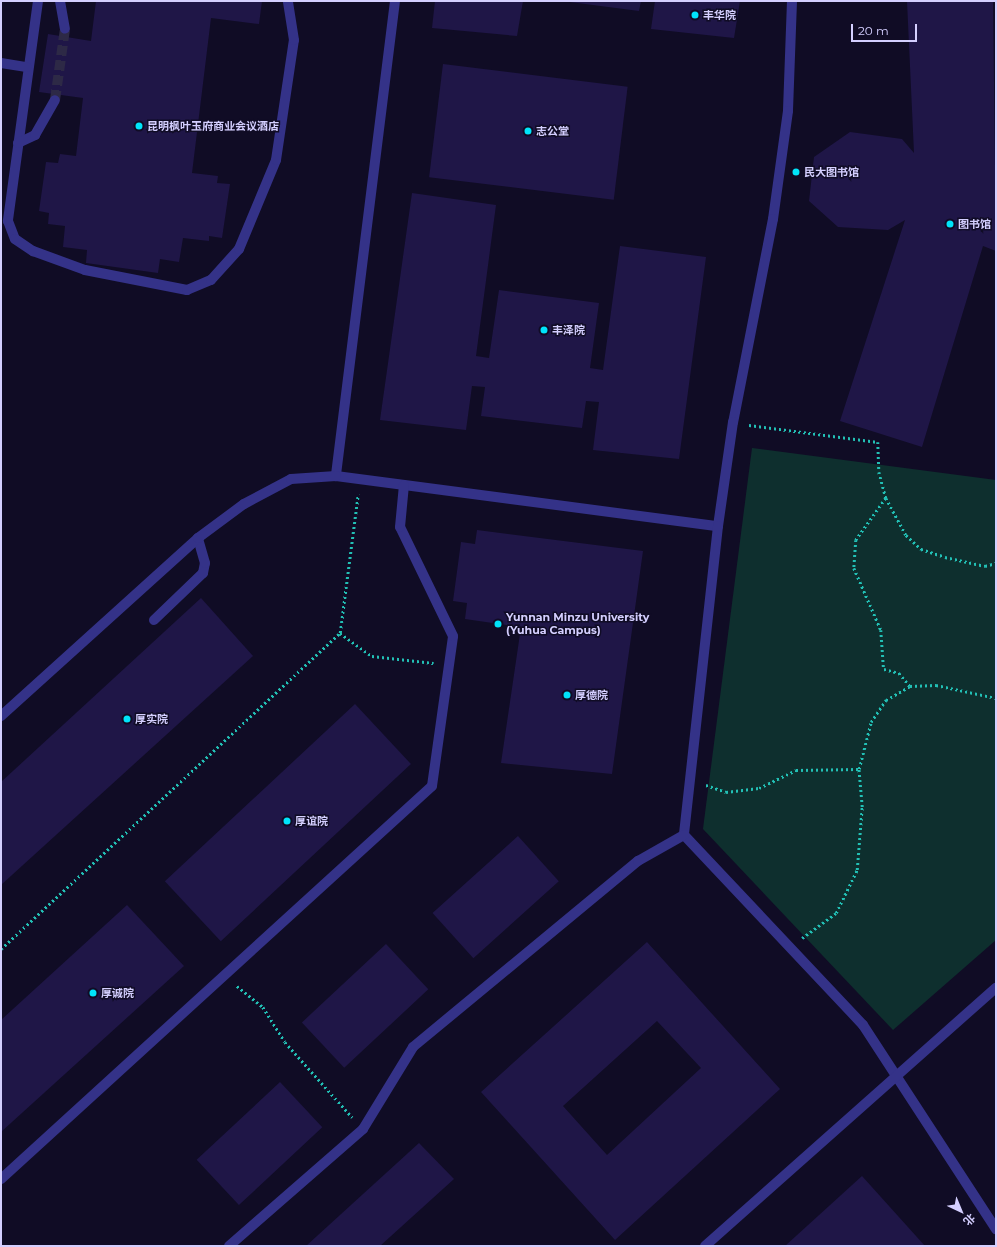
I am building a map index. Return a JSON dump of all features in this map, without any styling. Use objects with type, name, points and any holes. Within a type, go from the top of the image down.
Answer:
[{"type":"lane","points":[[38,1],[27,67],[8,220],[15,239],[33,251],[85,270],[196,289],[226,267],[240,249],[276,160],[294,40],[288,1]]},
{"type":"lane","points":[[60,1],[65,29]]},
{"type":"lane","points":[[336,476],[395,1]]},
{"type":"lane","points":[[684,835],[718,526],[733,422],[775,204],[788,110],[792,1]]},
{"type":"lane","points":[[1,63],[27,67]]},
{"type":"lane","points":[[18,143],[35,135],[55,100]]},
{"type":"lane","points":[[1,716],[198,538],[244,504],[291,479],[336,476],[718,526]]},
{"type":"lane","points":[[1,1179],[432,786],[453,636],[400,527],[404,485]]},
{"type":"lane","points":[[154,620],[203,573],[205,563],[198,538]]},
{"type":"lane","points":[[684,835],[863,1025],[996,1229]]},
{"type":"lane","points":[[229,1246],[363,1129],[414,1047],[638,861],[684,835]]},
{"type":"lane","points":[[705,1246],[896,1075],[996,988]]},
{"type":"path","points":[[733,422],[878,442],[879,472],[886,498],[896,521],[921,549],[963,562],[996,563]]},
{"type":"path","points":[[1,949],[340,633],[360,480]]},
{"type":"path","points":[[886,498],[856,540],[854,568],[881,630],[884,669],[899,673],[910,686]]},
{"type":"path","points":[[340,633],[372,656],[449,664]]},
{"type":"path","points":[[787,946],[813,932],[836,913],[854,877],[862,807],[859,769],[871,722],[886,700],[910,686],[936,686],[996,698]]},
{"type":"path","points":[[691,780],[726,792],[759,788],[796,770],[859,769]]},
{"type":"path","points":[[225,975],[263,1007],[285,1042],[363,1129]]},
{"type":"green space","points":[[752,448],[996,480],[996,940],[893,1030],[703,829]]},
{"type":"building","name":"昆明枫叶玉府商业会议酒店","points":[[96,1],[262,1],[259,24],[211,18],[192,173],[218,176],[217,183],[230,184],[222,238],[209,236],[209,241],[183,238],[179,262],[160,259],[158,273],[86,263],[87,250],[63,247],[65,226],[48,224],[49,213],[39,211],[46,162],[58,163],[60,154],[76,156],[83,98],[39,92],[48,34],[91,41]]},
{"type":"building","points":[[435,1],[523,1],[517,36],[432,28]]},
{"type":"building","points":[[562,1],[641,1],[639,11]]},
{"type":"building","name":"丰华院","points":[[655,1],[740,1],[734,38],[651,29]]},
{"type":"building","name":"图书馆","points":[[907,1],[993,1],[996,251],[983,246],[922,447],[840,421],[905,220],[888,230],[838,227],[809,201],[814,157],[850,132],[902,139],[914,153]]},
{"type":"building","name":"志公堂","points":[[443,64],[628,87],[614,200],[429,177]]},
{"type":"building","name":"丰泽院","points":[[412,193],[496,205],[476,356],[489,358],[499,290],[599,303],[590,368],[603,370],[620,246],[706,257],[679,459],[593,450],[599,402],[586,401],[582,428],[481,416],[485,387],[472,386],[466,430],[380,420]]},
{"type":"building","name":"厚德院","points":[[477,530],[643,551],[612,774],[501,763],[521,627],[465,619],[467,603],[453,601],[461,542],[475,544]]},
{"type":"building","name":"厚实院","points":[[201,598],[253,656],[1,885],[1,782]]},
{"type":"building","name":"厚谊院","points":[[355,704],[411,764],[221,941],[165,881]]},
{"type":"building","points":[[518,836],[559,881],[473,958],[433,913]]},
{"type":"building","name":"厚诚院","points":[[127,905],[184,966],[1,1132],[1,1020]]},
{"type":"building","points":[[647,942],[780,1089],[615,1240],[481,1092]],"holes":[[[657,1021],[701,1068],[607,1155],[563,1106]]]},
{"type":"building","points":[[386,944],[428,989],[344,1068],[302,1022]]},
{"type":"building","points":[[280,1082],[322,1127],[239,1205],[197,1160]]},
{"type":"building","points":[[419,1143],[454,1179],[380,1246],[306,1246]]},
{"type":"building","points":[[862,1176],[925,1246],[785,1246]]},
{"type":"tunnel","points":[[55,100],[65,29]]},
{"type":"place","name":"丰华院","points":[[695,15]]},
{"type":"place","name":"昆明枫叶玉府商业会议酒店","points":[[139,126]]},
{"type":"place","name":"志公堂","points":[[528,131]]},
{"type":"place","name":"民大图书馆","points":[[796,172]]},
{"type":"place","name":"图书馆","points":[[950,224]]},
{"type":"place","name":"丰泽院","points":[[544,330]]},
{"type":"place","name":"Yunnan Minzu University (Yuhua Campus)","points":[[498,624]]},
{"type":"place","name":"厚德院","points":[[567,695]]},
{"type":"place","name":"厚实院","points":[[127,719]]},
{"type":"place","name":"厚谊院","points":[[287,821]]},
{"type":"place","name":"厚诚院","points":[[93,993]]}]
